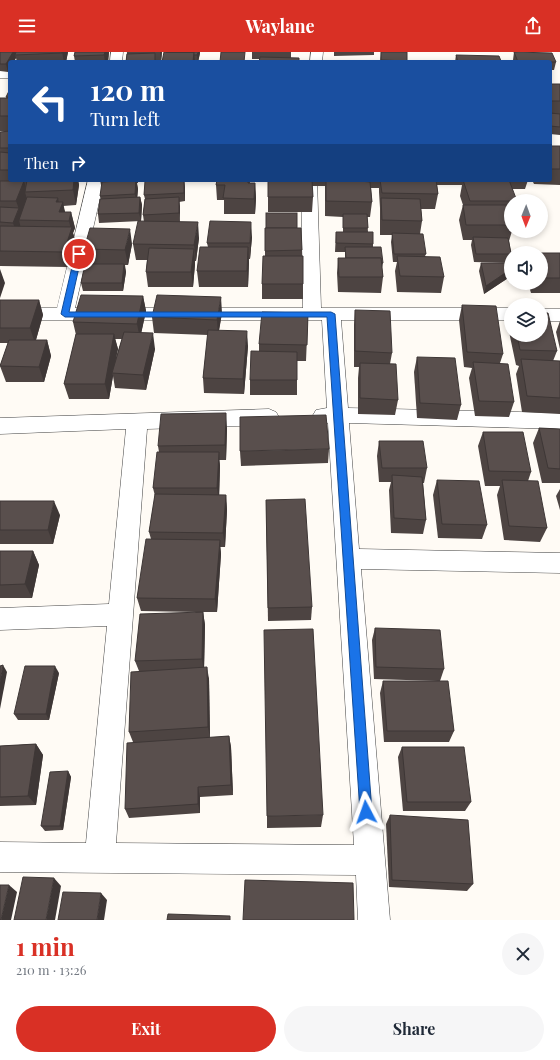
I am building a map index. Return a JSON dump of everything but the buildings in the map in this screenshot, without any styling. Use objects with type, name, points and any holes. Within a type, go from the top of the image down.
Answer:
[{"type":"street","points":[[65,314],[96,182]]},
{"type":"street","points":[[309,182],[321,314],[338,415],[374,920]]},
{"type":"street","points":[[24,314],[504,314]]},
{"type":"street","points":[[548,314],[560,314]]},
{"type":"street","points":[[307,416],[338,415],[560,421]]},
{"type":"street","points":[[0,426],[284,416]]},
{"type":"street","points":[[100,858],[137,421]]},
{"type":"street","points":[[349,559],[560,564]]},
{"type":"street","points":[[0,619],[121,615]]},
{"type":"street","points":[[0,857],[370,860]]},
{"type":"route","points":[[79,254],[65,314],[331,314],[366,812]]}]
